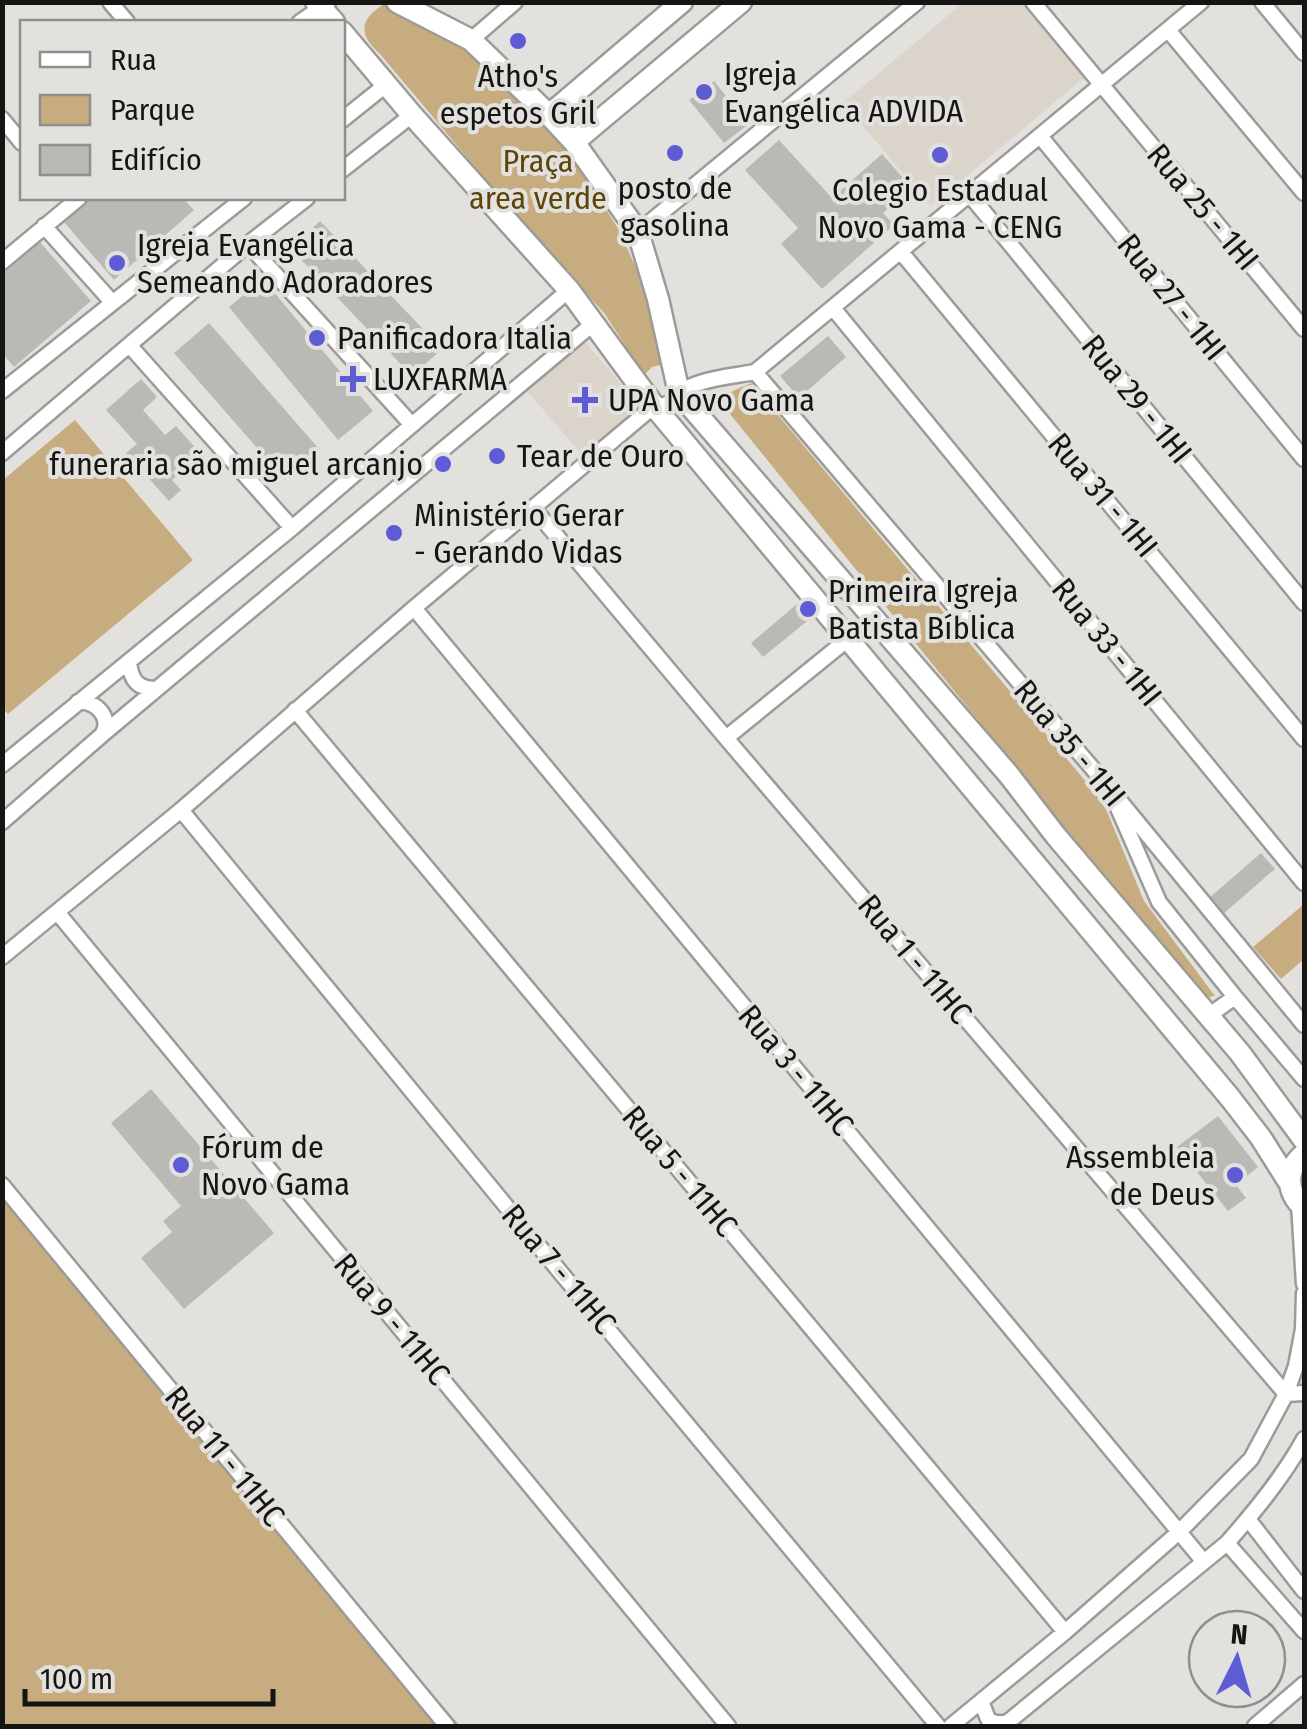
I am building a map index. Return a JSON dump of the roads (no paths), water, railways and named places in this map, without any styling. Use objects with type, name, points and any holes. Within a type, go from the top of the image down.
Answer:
[{"type":"street","points":[[398,2],[471,40],[574,142],[638,232],[679,393],[1015,784],[1240,1053],[1304,1140]]},
{"type":"street","points":[[471,40],[515,2]]},
{"type":"street","points":[[550,115],[682,2]]},
{"type":"street","points":[[574,142],[741,2]]},
{"type":"street","points":[[638,232],[917,2]]},
{"type":"street","name":"Rua 25 - 1HI","points":[[1032,2],[1304,329]]},
{"type":"street","points":[[2,957],[181,810],[654,406],[668,405],[679,393],[706,382],[755,372],[1201,2]]},
{"type":"street","points":[[1262,2],[1304,53]]},
{"type":"street","points":[[1168,30],[1304,193]]},
{"type":"street","points":[[345,35],[569,290],[654,406],[1261,1138],[1302,1206],[1304,1284]]},
{"type":"street","points":[[345,118],[387,84]]},
{"type":"street","points":[[345,168],[412,115]]},
{"type":"street","points":[[2,119],[20,141]]},
{"type":"street","name":"Rua 27 - 1HI","points":[[1040,136],[1304,459]]},
{"type":"street","name":"Rua 29 - 1HI","points":[[970,194],[1304,603]]},
{"type":"street","points":[[2,262],[72,200]]},
{"type":"street","points":[[2,391],[241,200]]},
{"type":"street","points":[[2,453],[304,200]]},
{"type":"street","points":[[44,226],[112,302]]},
{"type":"street","points":[[248,244],[412,425]]},
{"type":"street","name":"Rua 31 - 1HI","points":[[901,252],[1304,739]]},
{"type":"street","points":[[2,765],[292,528],[569,290]]},
{"type":"street","name":"Rua 33 - 1HI","points":[[833,308],[1304,883]]},
{"type":"street","points":[[2,822],[594,323]]},
{"type":"street","points":[[130,346],[292,528]]},
{"type":"street","name":"Rua 35 - 1HI","points":[[755,372],[1110,789],[1304,1025]]},
{"type":"street","name":"Rua 1 - 11HC","points":[[534,508],[1286,1394]]},
{"type":"street","name":"Rua 3 - 11HC","points":[[414,608],[1204,1562]]},
{"type":"street","points":[[726,738],[848,639]]},
{"type":"street","points":[[129,662],[138,685],[157,689]]},
{"type":"street","points":[[78,702],[89,703],[102,714],[106,720],[103,734]]},
{"type":"street","name":"Rua 5 - 11HC","points":[[295,710],[1065,1632]]},
{"type":"street","points":[[986,803],[1002,804],[1014,797],[1015,784]]},
{"type":"street","points":[[1110,789],[1160,902],[1304,1079]]},
{"type":"street","name":"Rua 7 - 11HC","points":[[181,810],[938,1726]]},
{"type":"street","points":[[1026,850],[1028,838],[1039,830],[1051,830]]},
{"type":"street","points":[[1160,902],[1184,879]]},
{"type":"street","name":"Rua 9 - 11HC","points":[[56,912],[728,1726]]},
{"type":"street","points":[[1208,1016],[1235,997]]},
{"type":"street","points":[[1240,1053],[1266,1034]]},
{"type":"street","points":[[1290,1184],[1293,1167],[1304,1154]]},
{"type":"street","name":"Rua 11 - 11HC","points":[[2,1186],[448,1726]]},
{"type":"street","points":[[951,1726],[1179,1532],[1252,1459],[1296,1366],[1304,1294]]},
{"type":"street","points":[[1286,1394],[1304,1393]]},
{"type":"street","points":[[981,1701],[988,1719],[1005,1725],[1227,1544],[1304,1439]]},
{"type":"street","points":[[1248,1520],[1304,1591]]},
{"type":"street","points":[[1227,1544],[1304,1631]]},
{"type":"street","points":[[1256,1726],[1304,1684]]},
{"type":"place","name":"Atho's espetos Gril","points":[[518,41]]},
{"type":"place","name":"Igreja Evangélica ADVIDA","points":[[704,92]]},
{"type":"place","name":"posto de gasolina","points":[[675,153]]},
{"type":"place","name":"Colegio Estadual Novo Gama - CENG","points":[[940,155]]},
{"type":"place","name":"Igreja Evangélica Semeando Adoradores","points":[[117,263]]},
{"type":"place","name":"Panificadora Italia","points":[[317,338]]},
{"type":"place","name":"LUXFARMA","points":[[353,379]]},
{"type":"place","name":"UPA Novo Gama","points":[[585,400]]},
{"type":"place","name":"Tear de Ouro","points":[[497,456]]},
{"type":"place","name":"funeraria são miguel arcanjo","points":[[443,464]]},
{"type":"place","name":"Ministério Gerar - Gerando Vidas","points":[[394,533]]},
{"type":"place","name":"Primeira Igreja Batista Bíblica","points":[[808,609]]},
{"type":"place","name":"Fórum de Novo Gama","points":[[181,1165]]},
{"type":"place","name":"Assembleia de Deus","points":[[1235,1175]]},
{"type":"park label","name":"Praça area verde","points":[[538,180]]}]
